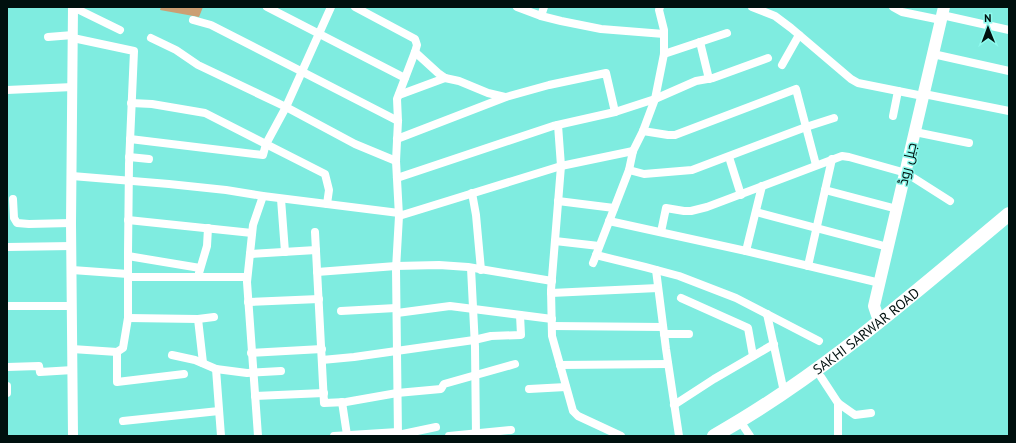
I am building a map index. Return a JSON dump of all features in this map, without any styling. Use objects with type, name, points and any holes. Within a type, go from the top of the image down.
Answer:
[{"type":"highway","name":"SAKHI SARWAR ROAD","points":[[714,436],[816,370],[983,240],[1009,214]]},
{"type":"highway","points":[[730,436],[747,432],[783,403],[821,377],[887,326],[983,240],[1009,224]]},
{"type":"main road","name":"جیل روڈ","points":[[882,320],[877,315],[874,306],[942,14]]},
{"type":"street","points":[[73,436],[73,7],[120,30]]},
{"type":"street","points":[[267,7],[405,78]]},
{"type":"street","points":[[130,139],[263,155],[266,144],[286,107],[331,7]]},
{"type":"street","points":[[355,7],[415,39],[417,45],[416,52],[397,99],[398,121],[396,161],[399,214],[396,266],[398,434]]},
{"type":"street","points":[[517,7],[541,16],[601,29],[664,34]]},
{"type":"street","points":[[541,16],[544,7]]},
{"type":"street","points":[[660,7],[659,10],[664,30],[664,54],[655,99],[643,131],[633,151],[629,170],[599,246],[595,260],[656,270],[679,276],[736,298],[819,342]]},
{"type":"street","points":[[752,7],[775,16],[851,79],[858,83],[1009,111]]},
{"type":"street","points":[[893,7],[902,12],[942,14],[1009,30]]},
{"type":"street","points":[[193,20],[210,25],[398,121]]},
{"type":"street","points":[[664,54],[727,33]]},
{"type":"street","points":[[782,65],[799,35]]},
{"type":"street","points":[[48,37],[73,36],[134,51],[129,157],[128,318],[123,348],[117,352],[72,349]]},
{"type":"street","points":[[151,38],[176,50],[198,65],[286,107],[355,144],[396,161]]},
{"type":"street","points":[[700,42],[709,79]]},
{"type":"street","points":[[416,52],[445,78],[459,81],[488,93],[506,97]]},
{"type":"street","points":[[933,54],[1009,72]]},
{"type":"street","points":[[397,178],[558,125],[615,112],[655,99],[696,82],[732,72],[768,58]]},
{"type":"street","points":[[397,139],[506,97],[549,85],[606,73],[615,112]]},
{"type":"street","points":[[398,95],[445,78]]},
{"type":"street","points":[[7,90],[73,87]]},
{"type":"street","points":[[643,131],[675,135],[796,89],[816,165]]},
{"type":"street","points":[[893,116],[898,91]]},
{"type":"street","points":[[131,103],[152,104],[205,114],[325,174],[329,190],[326,204]]},
{"type":"street","points":[[629,170],[644,174],[692,170],[834,118]]},
{"type":"street","points":[[558,125],[561,166],[551,292],[552,336],[573,411],[578,416],[620,436]]},
{"type":"street","points":[[915,132],[969,143]]},
{"type":"street","points":[[72,176],[129,180],[211,189],[399,214],[561,166],[633,151]]},
{"type":"street","points":[[729,156],[741,195]]},
{"type":"street","points":[[661,232],[666,208],[691,212],[707,208],[842,156],[906,173],[950,201]]},
{"type":"street","points":[[129,157],[149,159]]},
{"type":"street","points":[[808,266],[832,159]]},
{"type":"street","points":[[746,251],[762,186]]},
{"type":"street","points":[[825,190],[897,208]]},
{"type":"street","points":[[472,193],[482,270]]},
{"type":"street","points":[[258,436],[247,277],[253,226],[263,196]]},
{"type":"street","points":[[13,199],[14,218],[17,223],[72,223]]},
{"type":"street","points":[[281,199],[285,252]]},
{"type":"street","points":[[558,201],[614,208]]},
{"type":"street","points":[[756,212],[888,247]]},
{"type":"street","points":[[128,220],[252,233]]},
{"type":"street","points":[[609,221],[746,251],[880,283]]},
{"type":"street","points":[[197,278],[207,246],[208,228]]},
{"type":"street","points":[[315,232],[324,403],[342,402],[397,393],[441,389],[444,384],[515,364]]},
{"type":"street","points":[[555,241],[599,246]]},
{"type":"street","points":[[7,246],[72,246]]},
{"type":"street","points":[[250,254],[316,250]]},
{"type":"street","points":[[128,256],[200,268]]},
{"type":"street","points":[[317,272],[396,266],[439,265],[471,268],[552,281]]},
{"type":"street","points":[[471,268],[476,434]]},
{"type":"street","points":[[72,270],[128,276],[197,278],[247,277]]},
{"type":"street","points":[[656,270],[678,436]]},
{"type":"street","points":[[551,292],[658,288]]},
{"type":"street","points":[[680,298],[748,328],[753,356]]},
{"type":"street","points":[[248,302],[319,299]]},
{"type":"street","points":[[7,306],[72,306]]},
{"type":"street","points":[[340,311],[396,310],[450,306],[520,315],[552,323],[663,330],[689,334]]},
{"type":"street","points":[[767,314],[784,392]]},
{"type":"street","points":[[322,360],[397,351],[474,340],[491,336],[521,335],[520,315]]},
{"type":"street","points":[[128,318],[214,318]]},
{"type":"street","points":[[198,319],[203,363]]},
{"type":"street","points":[[674,405],[774,344]]},
{"type":"street","points":[[252,353],[322,349]]},
{"type":"street","points":[[117,352],[117,382],[184,374]]},
{"type":"street","points":[[172,355],[195,360],[216,369],[247,373],[281,371]]},
{"type":"street","points":[[560,365],[668,364]]},
{"type":"street","points":[[7,367],[39,366],[40,372],[73,370]]},
{"type":"street","points":[[216,369],[221,436]]},
{"type":"street","points":[[821,377],[838,403],[855,415],[871,413]]},
{"type":"street","points":[[7,386],[7,393]]},
{"type":"street","points":[[529,389],[566,387]]},
{"type":"street","points":[[255,396],[324,393]]},
{"type":"street","points":[[342,402],[351,435]]},
{"type":"street","points":[[838,403],[838,436]]},
{"type":"street","points":[[123,421],[219,411]]},
{"type":"street","points":[[334,436],[398,434],[436,427]]},
{"type":"street","points":[[450,436],[511,430]]},
{"type":"shaded area","points":[[161,7],[203,7],[199,17],[160,10]]}]
